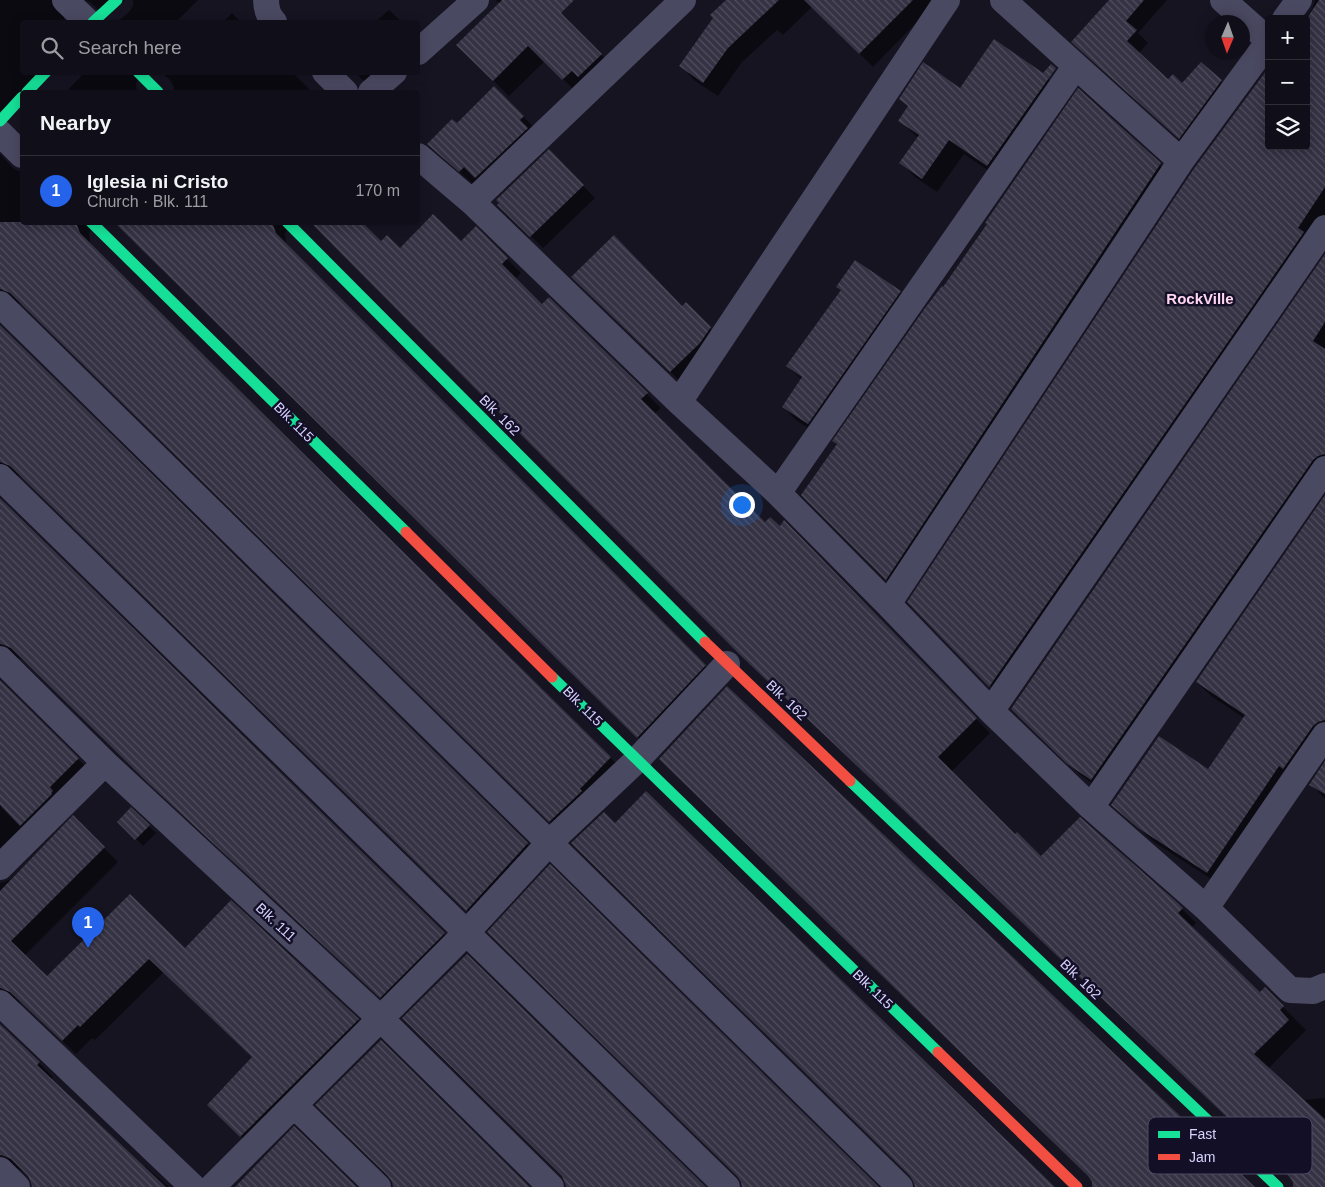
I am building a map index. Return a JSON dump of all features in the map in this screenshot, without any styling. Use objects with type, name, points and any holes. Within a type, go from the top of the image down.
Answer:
[{"type":"street","points":[[65,0],[86,20]]},
{"type":"street","points":[[95,20],[117,0]]},
{"type":"street","points":[[266,0],[272,20]]},
{"type":"street","points":[[420,50],[476,0]]},
{"type":"street","points":[[472,202],[683,0]]},
{"type":"street","points":[[679,402],[947,0]]},
{"type":"street","points":[[1003,0],[1181,161]]},
{"type":"street","points":[[1223,0],[1265,37]]},
{"type":"street","points":[[1288,15],[1299,0]]},
{"type":"street","points":[[888,604],[1181,161],[1265,46]]},
{"type":"street","points":[[778,493],[1076,67]]},
{"type":"street","points":[[29,90],[43,75]]},
{"type":"street","points":[[141,75],[156,90]]},
{"type":"street","points":[[328,75],[343,90]]},
{"type":"street","points":[[373,90],[391,75]]},
{"type":"street","points":[[0,121],[20,99]]},
{"type":"street","points":[[0,133],[20,153]]},
{"type":"street","points":[[420,158],[472,202],[679,402],[778,493],[991,711],[1091,807],[1206,908],[1290,990],[1312,991],[1325,986]]},
{"type":"street","name":"Blk. 115","points":[[94,225],[637,760],[1077,1187]]},
{"type":"street","name":"Blk. 162","points":[[290,225],[727,664],[1204,1117]]},
{"type":"street","points":[[991,711],[1325,228]]},
{"type":"street","points":[[0,304],[900,1187]]},
{"type":"street","points":[[1091,807],[1325,469]]},
{"type":"street","points":[[0,477],[727,1187]]},
{"type":"street","name":"Blk. 111","points":[[0,659],[105,763],[381,1019],[551,1187]]},
{"type":"street","points":[[212,1187],[468,932],[549,844],[637,760],[727,664]]},
{"type":"street","points":[[1206,908],[1325,735]]},
{"type":"street","points":[[5,851],[105,763]]},
{"type":"street","points":[[0,1003],[193,1187]]},
{"type":"street","points":[[294,1106],[378,1187]]},
{"type":"street","points":[[0,1170],[18,1187]]},
{"type":"street","name":"Blk. 162","points":[[1264,1174],[1278,1187]]},
{"type":"building","points":[[502,0],[574,0],[561,13],[602,54],[578,77],[572,71],[562,80],[528,46],[493,81],[456,45]]},
{"type":"building","points":[[726,0],[779,0],[728,48],[703,83],[679,66],[713,18],[710,15]]},
{"type":"building","points":[[804,0],[913,0],[859,54]]},
{"type":"building","points":[[1109,0],[1144,0],[1126,21],[1137,30],[1127,41],[1168,79],[1173,74],[1182,83],[1201,62],[1222,80],[1179,139],[1071,42]]},
{"type":"building","points":[[1319,0],[1325,0],[1325,187],[1298,228],[1304,232],[989,687],[907,602],[1193,170],[1265,72],[1265,150],[1310,150],[1309,15]]},
{"type":"building","points":[[994,39],[1043,73],[1051,64],[1056,68],[987,166],[949,140],[922,179],[899,163],[919,135],[898,121],[908,106],[899,99],[923,62],[960,88]]},
{"type":"building","points":[[494,86],[524,116],[520,120],[528,128],[475,178],[464,167],[459,172],[427,144],[452,119],[457,123]]},
{"type":"building","points":[[1078,88],[1161,163],[886,580],[801,495],[837,444],[832,441],[925,308],[943,287],[987,224],[985,223]]},
{"type":"building","points":[[549,149],[584,185],[530,237],[497,205],[499,203],[496,200]]},
{"type":"building","points":[[433,214],[461,241],[476,226],[508,258],[502,264],[542,304],[549,297],[648,393],[641,399],[765,522],[770,517],[780,526],[784,520],[977,718],[938,757],[1015,834],[1017,832],[1041,856],[1080,817],[1178,903],[1183,908],[1178,913],[1260,992],[1265,987],[1284,1006],[1280,1010],[1289,1020],[1254,1054],[1325,1119],[1325,1187],[1293,1187],[1293,1182],[1287,1174],[1312,1174],[1312,1117],[1227,1117],[738,653],[313,225],[365,225],[381,241],[387,235],[400,248]]},
{"type":"building","points":[[0,222],[20,222],[20,225],[77,225],[80,233],[611,757],[580,789],[582,791],[549,822],[10,293],[0,289]]},
{"type":"building","points":[[117,225],[273,225],[276,233],[706,665],[637,738]]},
{"type":"building","points":[[614,235],[682,306],[686,302],[711,327],[700,343],[670,372],[571,277]]},
{"type":"building","points":[[1325,254],[1325,322],[1313,341],[1325,349],[1325,454],[1313,460],[1091,780],[1066,763],[1011,709]]},
{"type":"building","points":[[855,260],[901,291],[808,424],[782,407],[802,377],[786,366],[841,290],[836,287]]},
{"type":"building","points":[[0,325],[528,843],[466,911],[10,466],[0,462]]},
{"type":"building","points":[[1325,495],[1325,720],[1313,726],[1283,769],[1279,766],[1207,873],[1138,828],[1111,805],[1159,736],[1208,769],[1245,715],[1196,682]]},
{"type":"building","points":[[0,498],[445,933],[380,998],[148,783],[11,648],[0,644]]},
{"type":"building","points":[[0,680],[79,758],[50,787],[53,791],[52,794],[20,826],[0,805]]},
{"type":"building","points":[[727,686],[1181,1117],[1148,1117],[1148,1174],[1241,1174],[1255,1187],[1092,1187],[1092,1182],[1088,1176],[659,759]]},
{"type":"building","points":[[1325,761],[1325,794],[1309,785]]},
{"type":"building","points":[[646,791],[1055,1187],[915,1187],[910,1176],[571,843],[604,812],[615,823]]},
{"type":"building","points":[[131,807],[150,825],[135,840],[117,822]]},
{"type":"building","points":[[73,815],[105,847],[11,941],[47,976],[130,894],[185,948],[231,900],[359,1019],[240,1137],[207,1105],[252,1057],[149,959],[80,1027],[78,1025],[62,1041],[10,992],[0,988],[0,891]]},
{"type":"building","points":[[550,864],[879,1187],[742,1187],[737,1176],[487,932]]},
{"type":"building","points":[[467,954],[706,1187],[566,1187],[562,1176],[402,1018]]},
{"type":"building","points":[[0,1024],[40,1062],[37,1065],[166,1187],[32,1187],[28,1176],[11,1159],[0,1155]]},
{"type":"building","points":[[381,1040],[530,1187],[393,1187],[388,1176],[315,1105]]},
{"type":"building","points":[[294,1126],[357,1187],[235,1187]]},
{"type":"traffic: fast","points":[[95,20],[117,0]]},
{"type":"traffic: fast","points":[[29,90],[43,75]]},
{"type":"traffic: fast","points":[[141,75],[156,90]]},
{"type":"traffic: fast","points":[[0,121],[20,99]]},
{"type":"traffic: fast","points":[[94,225],[406,532]]},
{"type":"traffic: fast","points":[[290,225],[705,642]]},
{"type":"traffic: fast","points":[[552,677],[938,1052]]},
{"type":"traffic: fast","points":[[850,781],[1204,1117]]},
{"type":"traffic: fast","points":[[1264,1174],[1278,1187]]},
{"type":"traffic: jam","points":[[406,532],[552,677]]},
{"type":"traffic: jam","points":[[705,642],[850,781]]},
{"type":"traffic: jam","points":[[938,1052],[1077,1187]]},
{"type":"place","name":"Iglesia ni Cristo","points":[[88,948]]},
{"type":"district","name":"RockVille","points":[[1200,299]]}]
